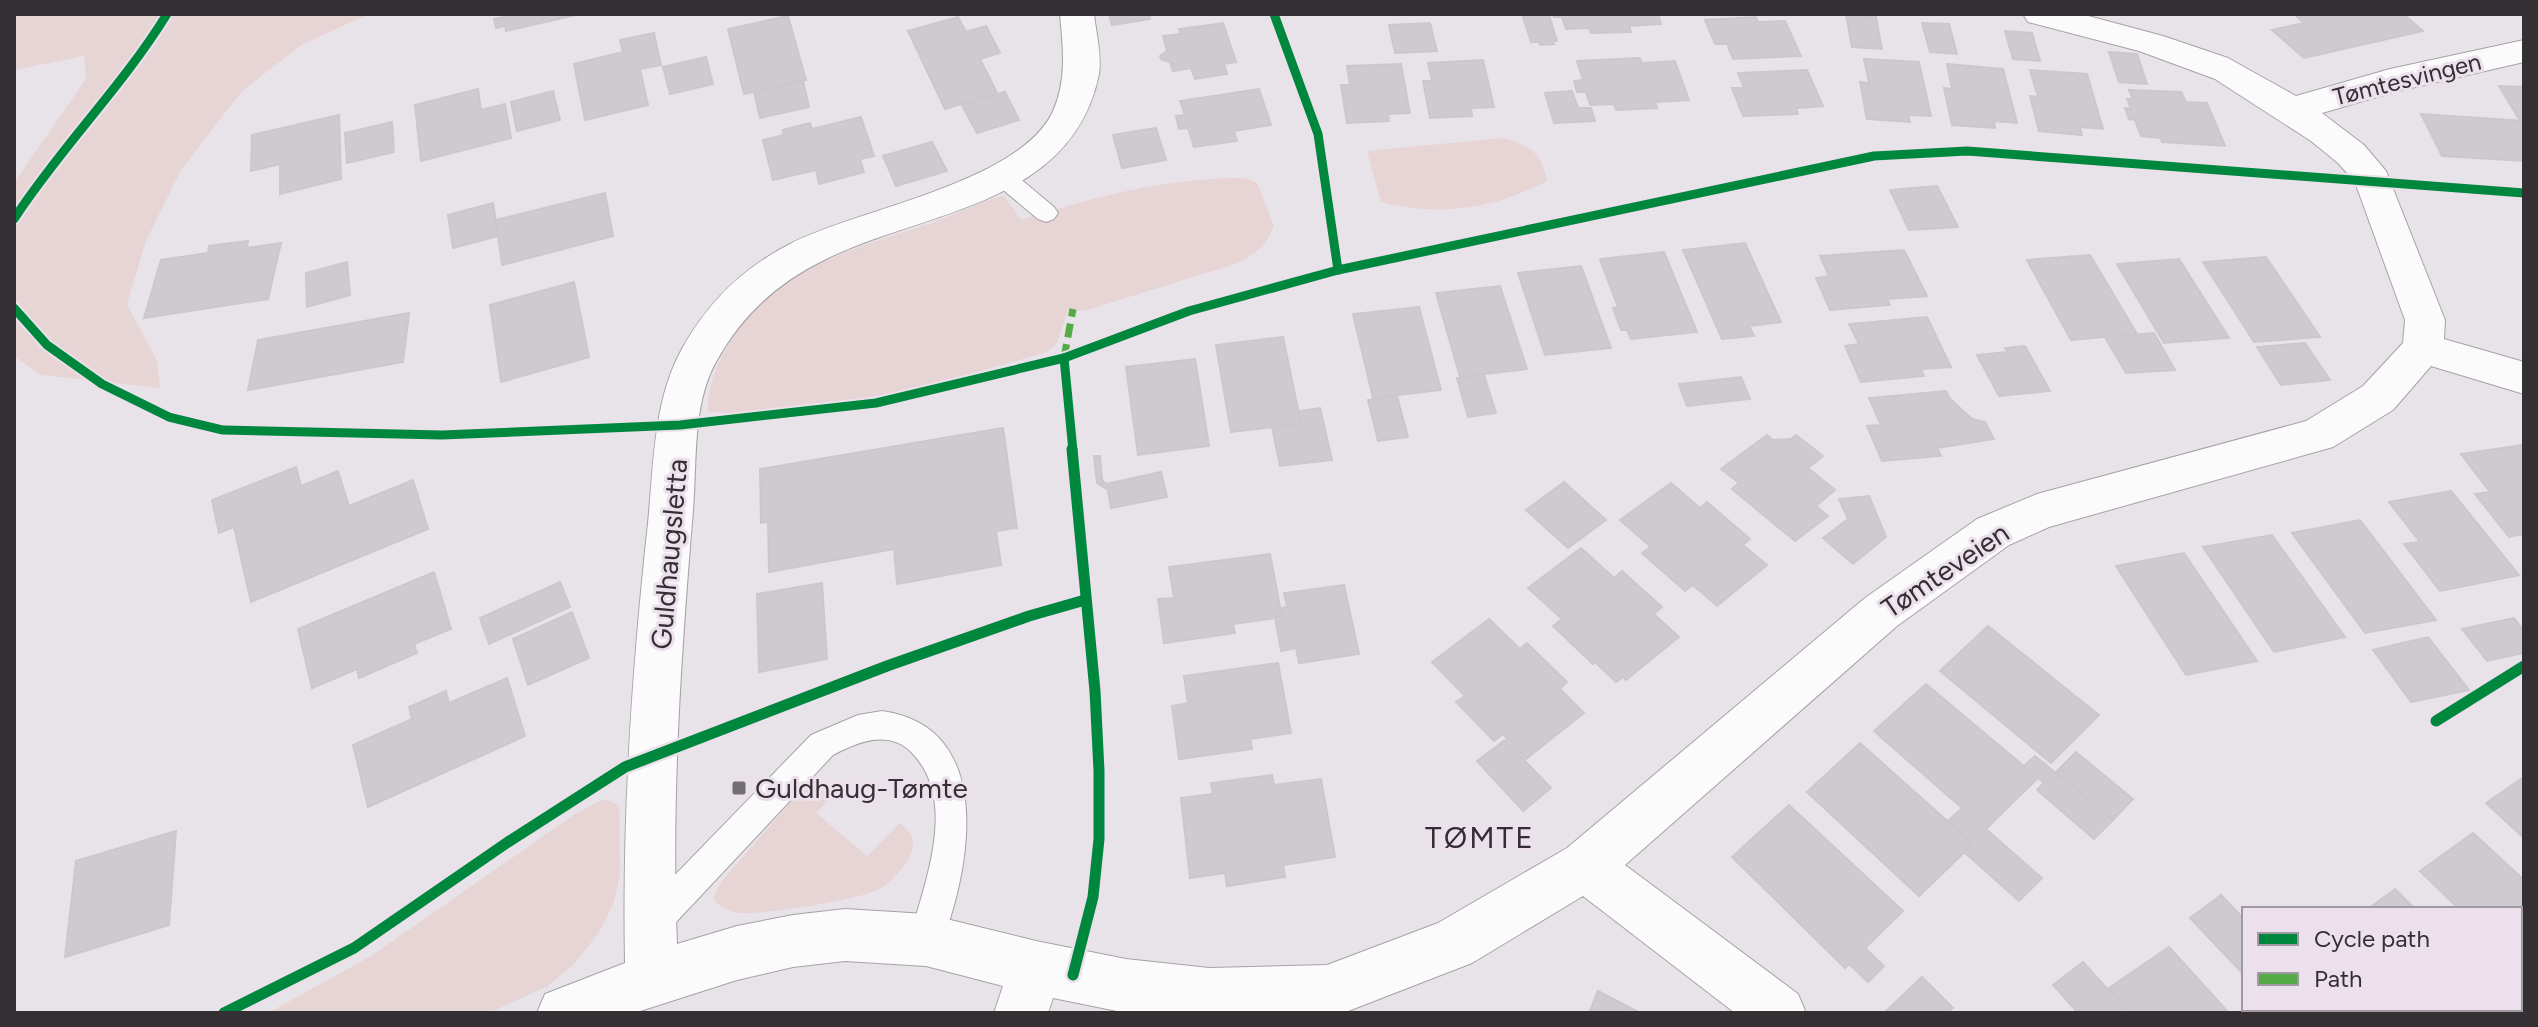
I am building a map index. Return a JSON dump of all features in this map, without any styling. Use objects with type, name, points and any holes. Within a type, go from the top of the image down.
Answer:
[{"type":"street","name":"Guldhaugsletta","points":[[652,979],[653,756],[666,567],[680,425],[689,375],[728,310],[771,272],[819,246],[1004,178],[1048,147],[1070,111],[1081,84],[1083,38],[1077,14]]},
{"type":"street","points":[[2040,14],[2147,42],[2218,67],[2329,135],[2364,166],[2373,180],[2425,320],[2423,348],[2524,378]]},
{"type":"street","name":"Tømtesvingen","points":[[2291,110],[2390,81],[2524,51]]},
{"type":"street","name":"Tømteveien","points":[[564,1013],[652,979],[737,953],[793,941],[845,935],[926,940],[1028,990],[1126,986],[1209,995],[1327,992],[1453,944],[1585,866],[1881,612],[1993,532],[2037,512],[2318,435],[2378,398],[2423,348]]},
{"type":"street","points":[[1585,866],[1779,1013]]},
{"type":"lane","points":[[1004,178],[1046,213]]},
{"type":"lane","points":[[650,925],[822,745],[859,726],[884,723],[912,734],[932,748],[946,776],[951,812],[948,853],[926,940]]},
{"type":"shaded area","points":[[14,14],[369,14],[303,44],[242,91],[181,170],[146,241],[127,304],[157,361],[160,388],[41,375],[14,356],[14,183],[86,79],[84,56],[14,70]]},
{"type":"shaded area","points":[[1503,138],[1528,147],[1542,163],[1547,181],[1507,198],[1466,208],[1424,209],[1381,202],[1367,151]]},
{"type":"shaded area","points":[[1245,178],[1257,183],[1274,226],[1260,248],[1238,263],[1084,311],[1068,310],[1056,345],[1047,352],[950,380],[883,395],[744,415],[708,411],[716,370],[727,347],[746,320],[767,297],[791,280],[843,253],[1004,196],[1021,220],[1132,190],[1188,181]]},
{"type":"shaded area","points":[[809,788],[836,792],[816,813],[867,856],[900,823],[913,843],[910,856],[901,870],[877,890],[830,902],[750,913],[738,913],[720,906],[713,898],[721,882],[795,797]]},
{"type":"shaded area","points":[[601,800],[619,806],[620,877],[613,904],[600,931],[575,963],[548,986],[489,1013],[268,1013],[371,956],[575,814]]},
{"type":"building","points":[[503,14],[580,14],[506,31],[505,26],[496,28],[494,19],[504,17]]},
{"type":"building","points":[[1109,14],[1149,14],[1150,19],[1112,25]]},
{"type":"building","points":[[1553,14],[1658,14],[1661,24],[1629,26],[1631,32],[1591,33],[1589,28],[1566,29],[1562,17],[1554,17]]},
{"type":"building","points":[[2294,14],[2403,14],[2423,31],[2304,58],[2272,30],[2304,23]]},
{"type":"building","points":[[1549,15],[1557,41],[1540,45],[1539,42],[1531,42],[1523,17]]},
{"type":"building","points":[[1846,15],[1876,17],[1882,49],[1852,47]]},
{"type":"building","points":[[788,16],[806,80],[744,94],[728,29]]},
{"type":"building","points":[[958,17],[966,32],[986,26],[1000,53],[980,59],[997,93],[945,109],[908,31]]},
{"type":"building","points":[[1756,17],[1758,22],[1785,21],[1801,56],[1733,59],[1727,44],[1715,44],[1705,20]]},
{"type":"building","points":[[1223,23],[1236,62],[1224,64],[1227,74],[1195,79],[1191,68],[1173,71],[1170,62],[1162,60],[1160,56],[1167,51],[1163,36],[1181,34],[1179,29]]},
{"type":"building","points":[[1430,23],[1437,51],[1395,53],[1389,25]]},
{"type":"building","points":[[1922,23],[1949,24],[1957,54],[1930,52]]},
{"type":"building","points":[[2005,31],[2032,33],[2040,61],[2013,59]]},
{"type":"building","points":[[654,33],[661,65],[640,69],[648,105],[585,120],[574,64],[623,52],[620,40]]},
{"type":"building","points":[[2109,52],[2137,54],[2147,84],[2119,82]]},
{"type":"building","points":[[706,57],[713,84],[670,94],[663,67]]},
{"type":"building","points":[[1640,58],[1642,63],[1675,61],[1689,100],[1655,102],[1657,108],[1616,110],[1614,104],[1590,105],[1586,92],[1577,92],[1574,81],[1583,80],[1577,61]]},
{"type":"building","points":[[1864,59],[1919,62],[1931,116],[1908,115],[1910,122],[1867,119],[1860,82],[1869,83]]},
{"type":"building","points":[[1483,60],[1494,107],[1471,108],[1472,116],[1430,118],[1423,81],[1432,81],[1428,63]]},
{"type":"building","points":[[1401,64],[1410,113],[1388,114],[1389,121],[1347,123],[1341,85],[1350,85],[1347,66]]},
{"type":"building","points":[[1947,64],[2003,69],[2017,123],[1994,121],[1995,128],[1952,125],[1944,88],[1952,89]]},
{"type":"building","points":[[1807,70],[1823,106],[1796,108],[1798,114],[1743,116],[1732,88],[1744,88],[1738,73]]},
{"type":"building","points":[[2030,70],[2087,74],[2103,129],[2080,127],[2082,135],[2039,131],[2030,96],[2038,97]]},
{"type":"building","points":[[803,81],[809,107],[760,118],[754,92]]},
{"type":"building","points":[[2499,86],[2524,87],[2524,119],[2519,119]]},
{"type":"building","points":[[478,89],[481,110],[505,104],[511,138],[421,161],[415,105]]},
{"type":"building","points":[[1259,89],[1271,125],[1234,131],[1237,141],[1194,147],[1188,128],[1179,129],[1176,116],[1185,115],[1180,101]]},
{"type":"building","points":[[2129,90],[2181,92],[2186,102],[2207,103],[2225,146],[2162,142],[2161,138],[2141,136],[2135,120],[2129,119],[2125,108],[2131,109],[2127,99],[2133,99]]},
{"type":"building","points":[[553,91],[560,120],[517,131],[511,102]]},
{"type":"building","points":[[1572,91],[1578,108],[1591,108],[1595,121],[1554,123],[1545,93]]},
{"type":"building","points":[[1005,92],[1019,120],[977,133],[962,105]]},
{"type":"building","points":[[2421,114],[2524,121],[2524,161],[2442,156]]},
{"type":"building","points":[[339,115],[341,179],[280,194],[280,164],[251,171],[252,135]]},
{"type":"building","points":[[861,117],[874,156],[860,159],[864,172],[819,184],[816,170],[773,180],[763,140],[784,135],[783,130],[810,123],[812,129]]},
{"type":"building","points":[[392,122],[394,152],[347,163],[345,133]]},
{"type":"building","points":[[1156,128],[1166,160],[1122,168],[1113,135]]},
{"type":"building","points":[[932,142],[947,171],[896,186],[883,156]]},
{"type":"building","points":[[1937,186],[1958,227],[1909,230],[1890,190]]},
{"type":"building","points":[[605,193],[613,236],[502,265],[496,220]]},
{"type":"building","points":[[493,203],[498,236],[453,248],[448,215]]},
{"type":"building","points":[[248,241],[247,248],[281,243],[268,299],[144,318],[161,260],[208,253],[209,246]]},
{"type":"building","points":[[1745,243],[1781,322],[1749,326],[1754,336],[1722,339],[1683,250]]},
{"type":"building","points":[[1904,250],[1927,296],[1887,299],[1890,305],[1830,310],[1816,278],[1829,276],[1820,256]]},
{"type":"building","points":[[1664,252],[1697,332],[1631,339],[1627,330],[1621,330],[1613,308],[1618,307],[1600,259]]},
{"type":"building","points":[[2090,255],[2137,334],[2071,340],[2027,260]]},
{"type":"building","points":[[2266,257],[2320,337],[2254,342],[2203,262]]},
{"type":"building","points":[[2179,259],[2229,338],[2164,343],[2117,264]]},
{"type":"building","points":[[347,262],[350,295],[307,307],[306,273]]},
{"type":"building","points":[[1581,266],[1611,348],[1545,355],[1518,273]]},
{"type":"building","points":[[574,282],[589,357],[501,382],[490,305]]},
{"type":"building","points":[[1500,286],[1527,369],[1460,377],[1436,293]]},
{"type":"building","points":[[1419,307],[1441,390],[1373,398],[1353,314]]},
{"type":"building","points":[[409,313],[403,362],[248,390],[258,340]]},
{"type":"building","points":[[1927,317],[1951,367],[1921,369],[1924,376],[1861,382],[1845,346],[1859,344],[1849,324]]},
{"type":"building","points":[[2154,333],[2175,370],[2126,373],[2105,337]]},
{"type":"building","points":[[1283,337],[1301,424],[1231,432],[1216,345]]},
{"type":"building","points":[[2305,343],[2330,380],[2281,385],[2257,347]]},
{"type":"building","points":[[2025,346],[2050,391],[1999,396],[1977,355],[2008,352],[2005,348]]},
{"type":"building","points":[[1195,359],[1209,446],[1138,455],[1126,367]]},
{"type":"building","points":[[1484,375],[1496,413],[1468,417],[1457,378]]},
{"type":"building","points":[[1741,377],[1750,399],[1687,406],[1679,384]]},
{"type":"building","points":[[1946,391],[1949,398],[1972,419],[1985,422],[1994,439],[1937,448],[1941,456],[1882,461],[1867,426],[1881,425],[1869,398]]},
{"type":"building","points":[[1397,396],[1408,437],[1378,441],[1368,400]]},
{"type":"building","points":[[1320,408],[1332,460],[1280,466],[1272,427],[1301,424],[1299,411]]},
{"type":"building","points":[[1003,428],[1017,528],[996,531],[1001,565],[897,584],[894,549],[769,572],[768,522],[761,523],[760,469]]},
{"type":"building","points":[[1767,435],[1773,440],[1791,439],[1796,435],[1823,456],[1808,468],[1835,490],[1816,506],[1828,516],[1795,541],[1732,489],[1739,483],[1721,469]]},
{"type":"building","points":[[2524,445],[2524,534],[2509,537],[2475,494],[2490,492],[2461,454]]},
{"type":"building","points":[[1094,456],[1100,456],[1102,480],[1106,484],[1161,472],[1167,497],[1111,508],[1108,490],[1097,483]]},
{"type":"building","points":[[296,467],[301,486],[338,471],[349,506],[413,480],[428,529],[251,602],[234,527],[219,533],[212,500]]},
{"type":"building","points":[[1564,482],[1606,520],[1568,548],[1526,510]]},
{"type":"building","points":[[1671,483],[1700,508],[1707,502],[1750,539],[1743,545],[1767,565],[1717,606],[1693,585],[1685,591],[1642,553],[1651,547],[1620,520]]},
{"type":"building","points":[[2451,491],[2519,575],[2440,591],[2404,544],[2420,542],[2389,502]]},
{"type":"building","points":[[1869,496],[1886,537],[1853,564],[1823,538],[1848,519],[1839,499]]},
{"type":"building","points":[[2360,520],[2436,620],[2365,633],[2292,533]]},
{"type":"building","points":[[2272,535],[2345,637],[2274,652],[2203,547]]},
{"type":"building","points":[[1581,548],[1614,578],[1622,571],[1662,607],[1654,614],[1679,637],[1626,680],[1623,677],[1616,682],[1595,662],[1593,664],[1553,626],[1562,619],[1528,588]]},
{"type":"building","points":[[2184,553],[2257,661],[2186,675],[2116,566]]},
{"type":"building","points":[[1270,554],[1282,617],[1233,624],[1235,633],[1164,643],[1158,599],[1174,598],[1169,567]]},
{"type":"building","points":[[434,572],[451,629],[414,644],[417,653],[359,678],[357,669],[312,688],[298,629]]},
{"type":"building","points":[[560,582],[570,607],[489,644],[480,618]]},
{"type":"building","points":[[822,583],[827,659],[759,672],[757,594]]},
{"type":"building","points":[[1344,585],[1359,654],[1299,663],[1296,648],[1281,651],[1275,617],[1282,617],[1280,608],[1287,607],[1284,593]]},
{"type":"building","points":[[572,612],[589,658],[528,685],[513,639]]},
{"type":"building","points":[[2514,618],[2524,631],[2524,653],[2487,661],[2462,629]]},
{"type":"building","points":[[1489,619],[1520,649],[1527,643],[1567,682],[1560,689],[1584,713],[1526,759],[1503,734],[1494,741],[1456,702],[1465,696],[1432,662]]},
{"type":"building","points":[[1988,626],[2099,715],[2051,763],[1940,671]]},
{"type":"building","points":[[2428,637],[2469,690],[2411,702],[2373,650]]},
{"type":"building","points":[[1278,663],[1291,733],[1250,739],[1252,749],[1179,759],[1172,706],[1188,703],[1184,676]]},
{"type":"building","points":[[507,678],[525,736],[368,807],[353,745],[412,719],[409,707],[446,691],[449,703]]},
{"type":"building","points":[[1926,684],[2038,778],[1986,829],[1874,731]]},
{"type":"building","points":[[1505,740],[1551,788],[1523,811],[1477,761]]},
{"type":"building","points":[[1860,743],[1973,844],[1919,896],[1807,792]]},
{"type":"building","points":[[2076,752],[2133,799],[2113,820],[2056,772]]},
{"type":"building","points":[[2035,756],[2113,820],[2094,839],[2037,790],[2044,783],[2024,766]]},
{"type":"building","points":[[1272,775],[1274,785],[1321,779],[1335,857],[1283,865],[1285,877],[1227,886],[1225,873],[1190,878],[1181,798],[1213,794],[1211,783]]},
{"type":"building","points":[[2524,777],[2524,838],[2486,803]]},
{"type":"building","points":[[1789,805],[1903,911],[1865,948],[1884,966],[1868,982],[1849,964],[1845,968],[1732,857]]},
{"type":"building","points":[[1962,808],[2042,878],[2019,901],[1964,852],[1973,844],[1948,821]]},
{"type":"building","points":[[176,831],[169,925],[65,957],[76,861]]},
{"type":"building","points":[[2473,833],[2524,880],[2524,985],[2522,907],[2457,907],[2420,871]]},
{"type":"building","points":[[2395,889],[2413,907],[2371,907]]},
{"type":"building","points":[[2221,895],[2242,916],[2242,973],[2190,918]]},
{"type":"building","points":[[2169,947],[2229,1013],[2131,1013],[2109,988]]},
{"type":"building","points":[[2083,962],[2129,1013],[2078,1013],[2053,985]]},
{"type":"building","points":[[1922,977],[1953,1008],[1947,1013],[1884,1013]]},
{"type":"building","points":[[1598,991],[1640,1013],[1589,1013]]},
{"type":"building","points":[[2274,1011],[2374,1013],[2276,1013]]},
{"type":"building","points":[[2405,1011],[2478,1013],[2407,1013]]},
{"type":"marked path","points":[[1064,358],[1073,309]]},
{"type":"cycle path","points":[[14,219],[50,167],[131,67],[167,14]]},
{"type":"cycle path","points":[[1274,14],[1318,134],[1338,270]]},
{"type":"cycle path","points":[[14,308],[47,345],[102,384],[169,417],[223,430],[442,435],[680,425],[876,403],[1064,358],[1189,311],[1338,270],[1874,156],[1967,151],[2524,193]]},
{"type":"cycle path","points":[[1064,358],[1095,691],[1099,771],[1099,839],[1093,897],[1073,975]]},
{"type":"cycle path","points":[[224,1013],[354,948],[508,842],[625,767],[887,666],[1029,616],[1085,600]]},
{"type":"cycle path","points":[[2436,721],[2524,666]]},
{"type":"place","name":"Guldhaug-Tømte","points":[[739,788]]},
{"type":"district","name":"TØMTE","points":[[1480,837]]}]
